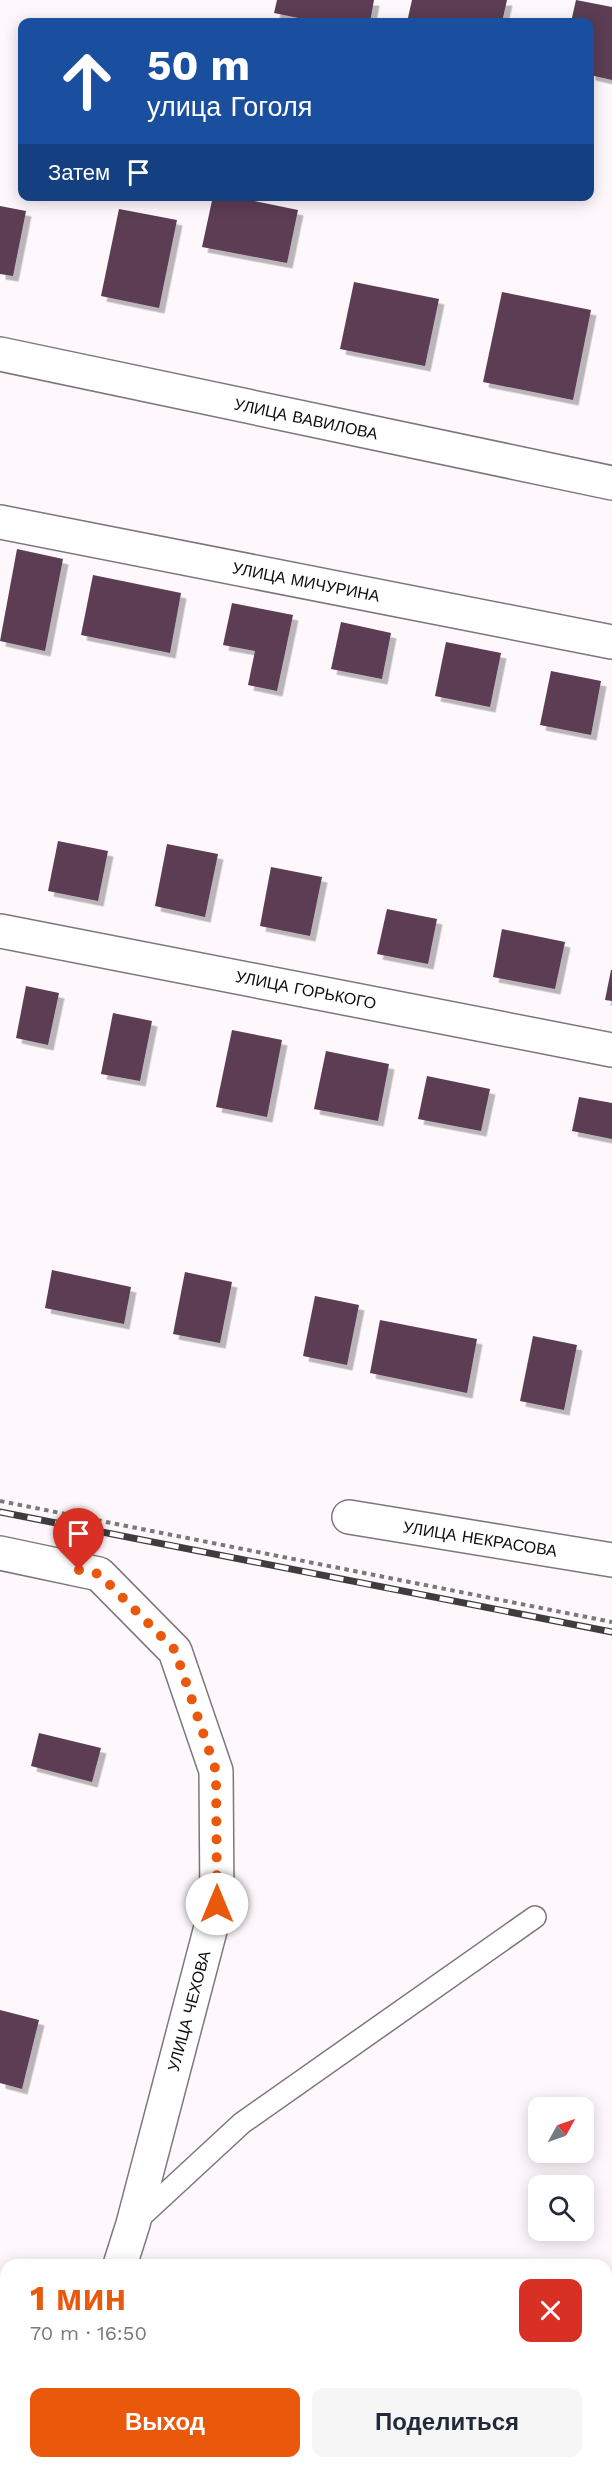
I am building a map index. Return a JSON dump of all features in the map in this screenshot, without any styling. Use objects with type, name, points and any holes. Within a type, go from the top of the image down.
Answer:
[{"type":"street","name":"УЛИЦА ВАВИЛОВА","points":[[0,354],[612,483]]},
{"type":"street","name":"УЛИЦА МИЧУРИНА","points":[[0,522],[612,642]]},
{"type":"street","name":"УЛИЦА ГОРЬКОГО","points":[[0,931],[612,1050]]},
{"type":"street","name":"УЛИЦА НЕКРАСОВА","points":[[349,1517],[612,1560]]},
{"type":"street","name":"УЛИЦА ЧЕХОВА","points":[[0,1553],[99,1574],[175,1650],[216,1771],[217,1904],[122,2259]]},
{"type":"lane","points":[[133,2224],[242,2122],[536,1917]]},
{"type":"path","points":[[0,1501],[612,1622]]},
{"type":"building","points":[[277,0],[374,0],[371,18],[298,18],[274,13]]},
{"type":"building","points":[[412,0],[507,0],[503,18],[408,18]]},
{"type":"building","points":[[576,0],[612,7],[612,80],[594,76],[594,18],[572,18]]},
{"type":"building","points":[[212,201],[254,201],[298,210],[287,263],[202,247]]},
{"type":"building","points":[[0,206],[26,211],[13,276],[0,274]]},
{"type":"building","points":[[119,209],[177,220],[159,308],[101,296]]},
{"type":"building","points":[[354,282],[439,299],[425,366],[340,349]]},
{"type":"building","points":[[502,292],[591,310],[573,400],[483,382]]},
{"type":"building","points":[[17,549],[63,559],[45,651],[0,641]]},
{"type":"building","points":[[93,575],[181,593],[170,653],[81,635]]},
{"type":"building","points":[[232,603],[293,615],[277,691],[248,685],[255,651],[223,645]]},
{"type":"building","points":[[341,622],[391,633],[382,679],[331,669]]},
{"type":"building","points":[[446,642],[501,653],[490,707],[435,696]]},
{"type":"building","points":[[551,671],[601,681],[591,735],[540,725]]},
{"type":"building","points":[[58,841],[108,851],[98,901],[48,891]]},
{"type":"building","points":[[167,844],[218,854],[205,917],[155,906]]},
{"type":"building","points":[[271,867],[322,877],[310,936],[260,926]]},
{"type":"building","points":[[387,909],[437,919],[428,964],[377,954]]},
{"type":"building","points":[[502,929],[565,942],[555,989],[493,977]]},
{"type":"building","points":[[612,970],[612,1001],[605,1000]]},
{"type":"building","points":[[26,986],[59,993],[48,1045],[16,1038]]},
{"type":"building","points":[[113,1013],[152,1021],[140,1081],[101,1074]]},
{"type":"building","points":[[232,1030],[282,1040],[267,1117],[216,1107]]},
{"type":"building","points":[[326,1051],[389,1064],[378,1121],[314,1109]]},
{"type":"building","points":[[427,1076],[490,1089],[481,1131],[418,1119]]},
{"type":"building","points":[[579,1097],[612,1103],[612,1139],[572,1131]]},
{"type":"building","points":[[52,1270],[131,1287],[124,1324],[45,1308]]},
{"type":"building","points":[[185,1272],[232,1282],[220,1343],[173,1334]]},
{"type":"building","points":[[315,1296],[359,1305],[347,1365],[303,1356]]},
{"type":"building","points":[[380,1320],[477,1339],[467,1393],[370,1373]]},
{"type":"building","points":[[533,1336],[577,1345],[564,1410],[520,1401]]},
{"type":"building","points":[[39,1733],[101,1748],[92,1782],[31,1766]]},
{"type":"building","points":[[0,2010],[39,2020],[22,2089],[0,2083]]},
{"type":"railway","points":[[0,1512],[612,1632]]},
{"type":"route","points":[[79,1570],[99,1574],[175,1650],[216,1771],[217,1904]]}]
